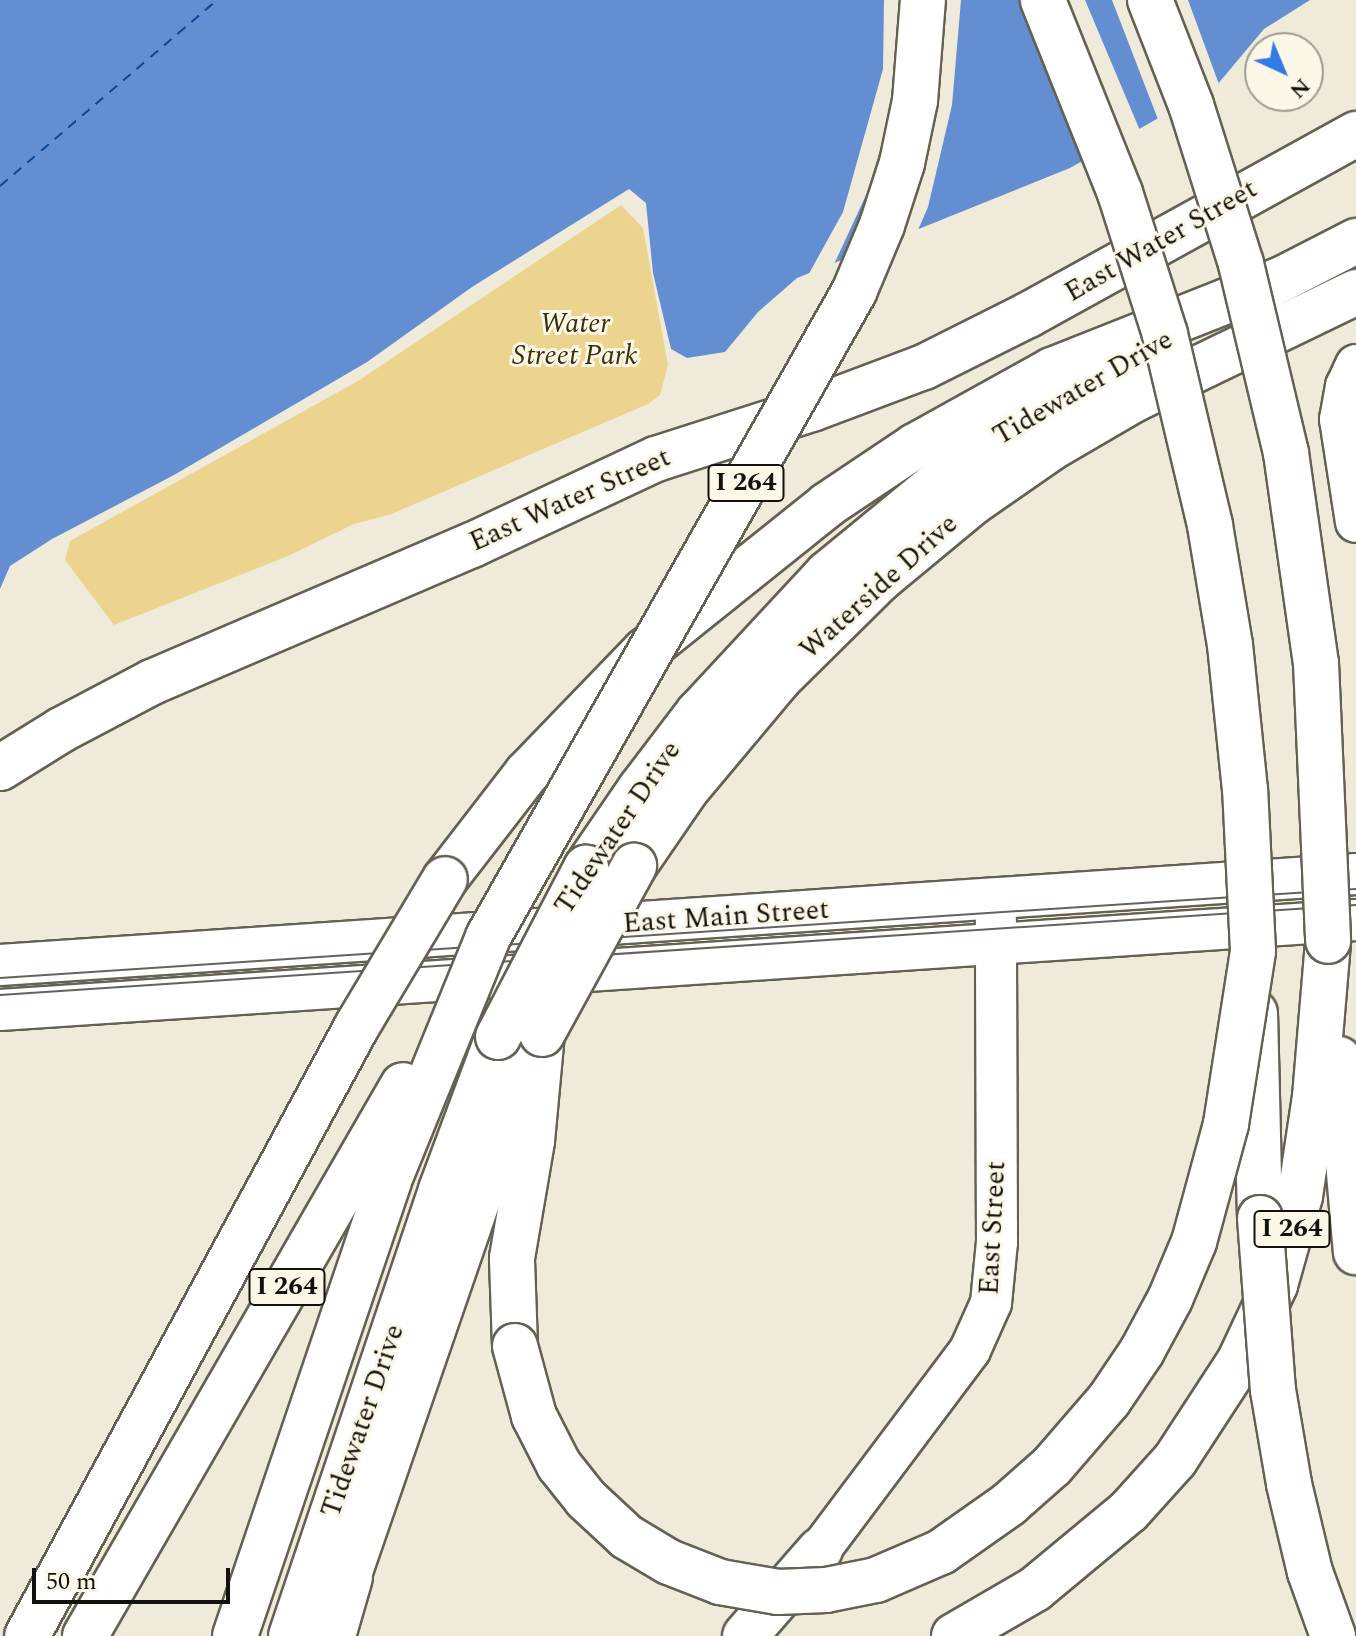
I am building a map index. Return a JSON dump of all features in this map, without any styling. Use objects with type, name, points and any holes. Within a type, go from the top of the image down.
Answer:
[{"type":"main road","name":"I 264","points":[[85,1636],[488,937],[854,292],[882,225],[902,163],[916,89],[923,0]]},
{"type":"main road","points":[[1043,0],[1085,99],[1138,246],[1177,377],[1210,525],[1230,645],[1245,790],[1262,1259],[1273,1390],[1299,1531],[1333,1636]]},
{"type":"main road","name":"I 264","points":[[954,1636],[1005,1609],[1067,1565],[1155,1483],[1175,1460],[1226,1384],[1259,1324],[1279,1273],[1309,1151],[1342,931],[1316,663],[1286,453],[1241,264],[1191,105],[1150,0]]},
{"type":"main road","name":"East Water Street","points":[[0,768],[73,723],[152,682],[472,545],[656,459],[812,409],[924,367],[1028,315],[1356,134]]},
{"type":"main road","points":[[27,1636],[357,1026],[445,879],[527,773],[645,651],[827,505],[915,446],[1052,370],[1282,279],[1356,241]]},
{"type":"main road","name":"Tidewater Drive","points":[[326,1636],[350,1577],[385,1415],[441,1190],[498,1037],[586,868],[640,789],[698,713],[793,607],[863,543],[984,445],[1024,419],[1282,279]]},
{"type":"main road","name":"Waterside Drive","points":[[542,1034],[634,866],[687,789],[779,679],[879,580],[972,503],[1051,448],[1135,399],[1356,292]]},
{"type":"main road","points":[[1342,931],[1356,1073]]},
{"type":"main road","points":[[1342,931],[1356,1252]]},
{"type":"main road","points":[[235,1636],[389,1180],[488,937]]},
{"type":"main road","points":[[542,1034],[532,1141],[512,1258],[511,1319],[534,1416],[559,1465],[586,1499],[627,1537],[669,1562],[746,1588],[802,1592],[876,1580],[941,1552],[1009,1504],[1073,1443],[1118,1388],[1158,1325],[1194,1242],[1221,1151],[1253,951]]},
{"type":"main road","name":"Tidewater Drive","points":[[291,1636],[488,1170],[542,1034]]},
{"type":"main road","points":[[745,1636],[820,1550]]},
{"type":"main road","points":[[333,1636],[350,1577]]},
{"type":"street","points":[[1356,365],[1346,386],[1340,419],[1356,522]]},
{"type":"street","name":"East Main Street","points":[[0,965],[1356,874]]},
{"type":"street","name":"East Street","points":[[820,1550],[970,1350],[991,1303],[997,1254],[995,900]]},
{"type":"street","name":"East Main Street","points":[[0,1010],[997,944],[1342,931]]},
{"type":"green space","name":"Water Street Park","points":[[621,205],[643,228],[668,365],[660,395],[648,404],[389,515],[354,524],[288,556],[114,625],[65,560],[70,541],[358,381]]},
{"type":"water","points":[[0,0],[1310,0],[1261,32],[1244,32],[1244,53],[1217,85],[1070,168],[797,278],[758,312],[725,352],[687,358],[671,349],[653,273],[646,203],[629,189],[472,287],[367,362],[174,475],[52,539],[10,566],[0,589]]},
{"type":"pier","points":[[884,0],[902,0],[888,124],[867,193],[836,260],[831,269],[806,279],[843,212],[883,69]]},
{"type":"pier","points":[[911,0],[961,0],[952,105],[928,207],[915,237],[848,263],[890,157]]},
{"type":"pier","points":[[1026,0],[1085,0],[1141,133],[1093,159]]},
{"type":"pier","points":[[1112,0],[1188,0],[1220,87],[1159,122]]},
{"type":"ferry route","points":[[0,186],[217,0]]},
{"type":"tram line","points":[[0,978],[1356,889]]},
{"type":"tram line","points":[[0,995],[1356,905]]}]
